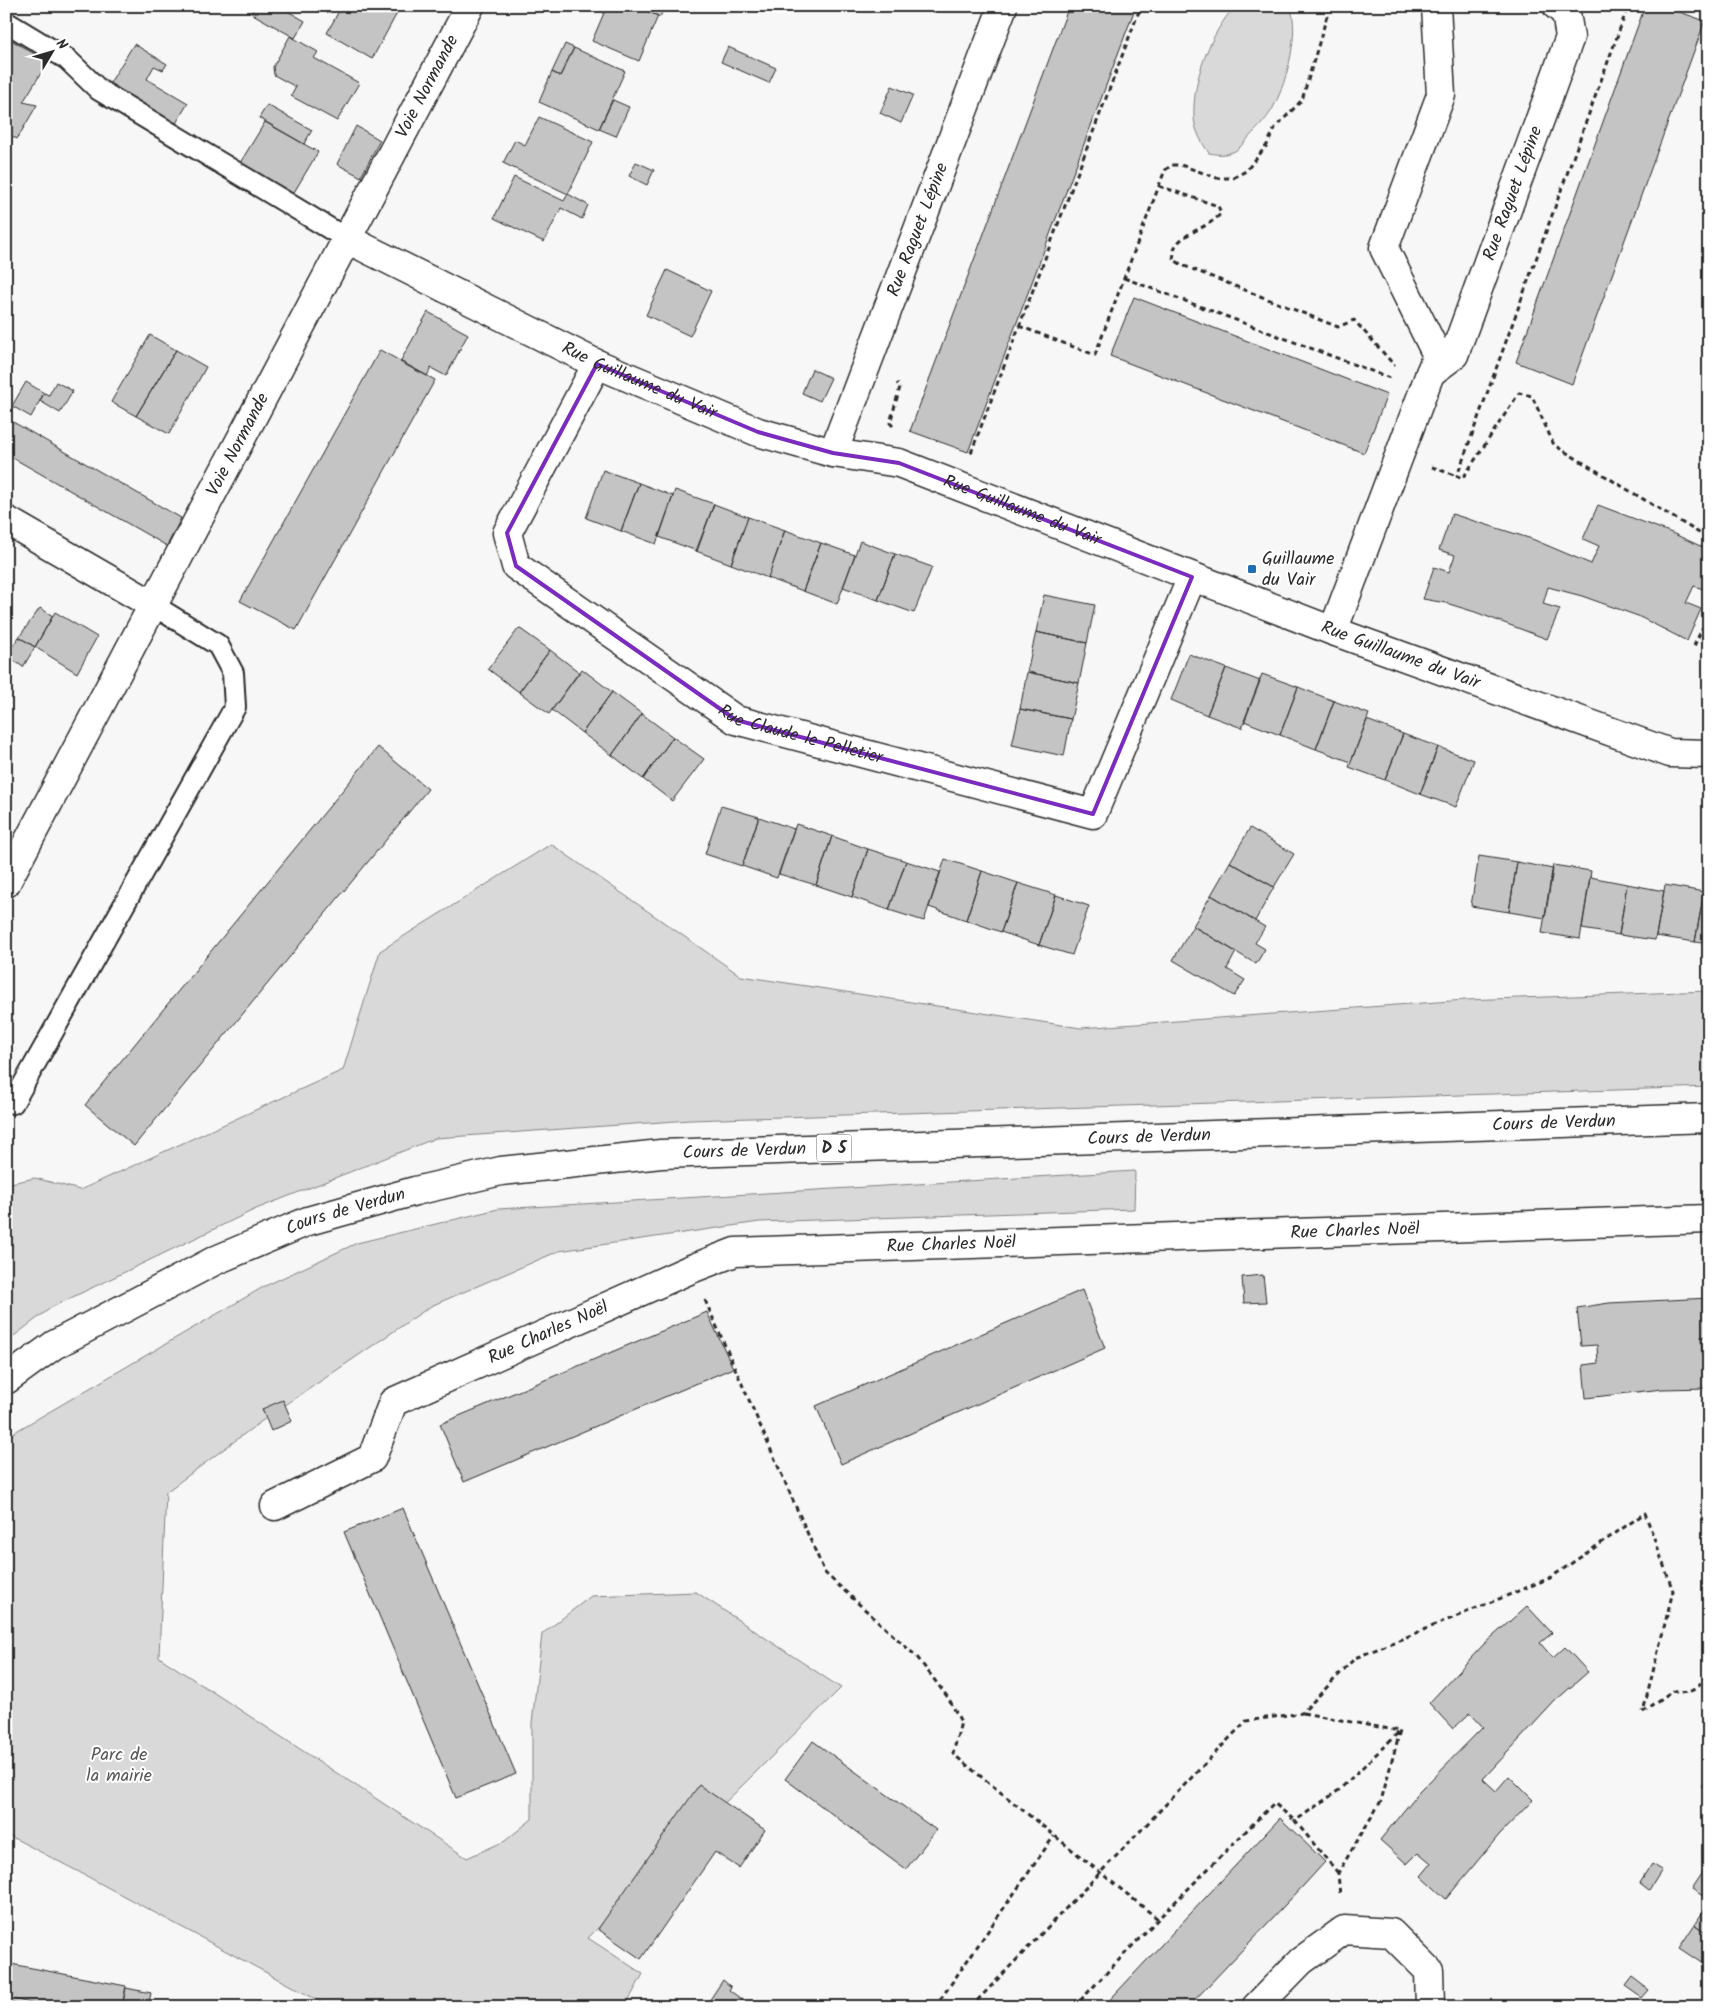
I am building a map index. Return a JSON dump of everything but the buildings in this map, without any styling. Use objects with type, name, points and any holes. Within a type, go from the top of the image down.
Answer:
[{"type":"street","name":"Voie Normande","points":[[6,883],[470,6]]},
{"type":"street","name":"Rue Raguet Lépine","points":[[833,453],[1003,6]]},
{"type":"street","points":[[1333,631],[1437,354],[1384,248],[1441,95],[1436,6]]},
{"type":"street","name":"Rue Raguet Lépine","points":[[1430,373],[1454,355],[1570,37],[1566,13],[1556,6]]},
{"type":"street","name":"Rue Guillaume du Vair","points":[[347,239],[598,364],[758,432],[833,453],[899,463],[1333,631],[1670,752],[1709,754]]},
{"type":"street","name":"Rue Claude le Pelletier","points":[[598,364],[507,532],[516,566],[736,720],[1093,814],[1192,577]]},
{"type":"street","points":[[6,520],[153,604]]},
{"type":"street","name":"Cours de Verdun","points":[[6,1380],[54,1345],[214,1261],[265,1239],[308,1221],[415,1191],[501,1171],[661,1154],[1709,1118]]},
{"type":"street","name":"Rue Charles Noël","points":[[275,1506],[372,1458],[393,1402],[691,1269],[736,1252],[1709,1219]]},
{"type":"street","points":[[1256,2007],[1301,1961],[1344,1930],[1391,1933],[1429,1971],[1430,2007]]},
{"type":"lane","points":[[6,22],[67,60],[99,90],[347,239]]},
{"type":"lane","points":[[12,1102],[235,707],[233,673],[218,645],[153,604]]},
{"type":"path","points":[[968,460],[1141,6]]},
{"type":"path","points":[[1019,326],[1095,356],[1165,170],[1172,165],[1181,165],[1217,178],[1233,178],[1246,171],[1267,145],[1275,128],[1302,100],[1330,6]]},
{"type":"path","points":[[1457,476],[1626,12],[1618,9],[1619,6]]},
{"type":"path","points":[[1159,186],[1218,206],[1221,213],[1216,220],[1182,240],[1175,247],[1173,259],[1182,265],[1338,327],[1354,320],[1399,371]]},
{"type":"path","points":[[1124,278],[1394,380]]},
{"type":"path","points":[[892,379],[900,387],[890,423],[896,430]]},
{"type":"path","points":[[1399,456],[1463,478],[1520,393],[1532,396],[1554,445],[1709,539]]},
{"type":"path","points":[[1694,646],[1709,614]]},
{"type":"path","points":[[691,1269],[825,1573],[917,1657],[949,1699],[961,1722],[954,1754],[1158,1919]]},
{"type":"path","points":[[1302,1713],[1355,1658],[1550,1578],[1645,1513],[1673,1591],[1643,1712],[1672,1691],[1684,1694],[1694,1689],[1709,1672]]},
{"type":"path","points":[[971,2007],[1246,1721],[1302,1713],[1400,1731]]},
{"type":"path","points":[[1295,1821],[1339,1790],[1400,1731]]},
{"type":"path","points":[[1338,1873],[1381,1801],[1400,1731]]},
{"type":"path","points":[[1074,2007],[1158,1919],[1274,1803],[1295,1821],[1338,1873],[1344,1930]]},
{"type":"path","points":[[935,2007],[1054,1836]]},
{"type":"highlighted area","points":[[597,364],[758,432],[833,453],[899,463],[1192,577],[1093,814],[736,720],[516,566],[507,533]]},
{"type":"green space","points":[[1235,6],[1290,6],[1294,29],[1291,56],[1280,94],[1264,122],[1235,151],[1225,154],[1212,154],[1206,149],[1196,128],[1194,103],[1196,88],[1204,58],[1218,30]]},
{"type":"green space","points":[[551,844],[741,976],[1081,1028],[1465,1000],[1709,991],[1709,1087],[690,1120],[436,1138],[256,1209],[52,1307],[6,1342],[6,1184],[35,1178],[80,1190],[343,1070],[380,951]]},
{"type":"green space","name":"Parc de la mairie","points":[[1135,1171],[1134,1209],[759,1222],[559,1251],[431,1306],[259,1423],[166,1492],[159,1657],[467,1858],[505,1841],[532,1819],[532,1723],[542,1634],[591,1596],[696,1592],[841,1688],[588,1938],[643,1974],[625,2007],[330,2007],[6,1834],[6,1437],[265,1286],[357,1243],[498,1209]]},
{"type":"place","name":"Guillaume du Vair","points":[[1252,569]]}]
